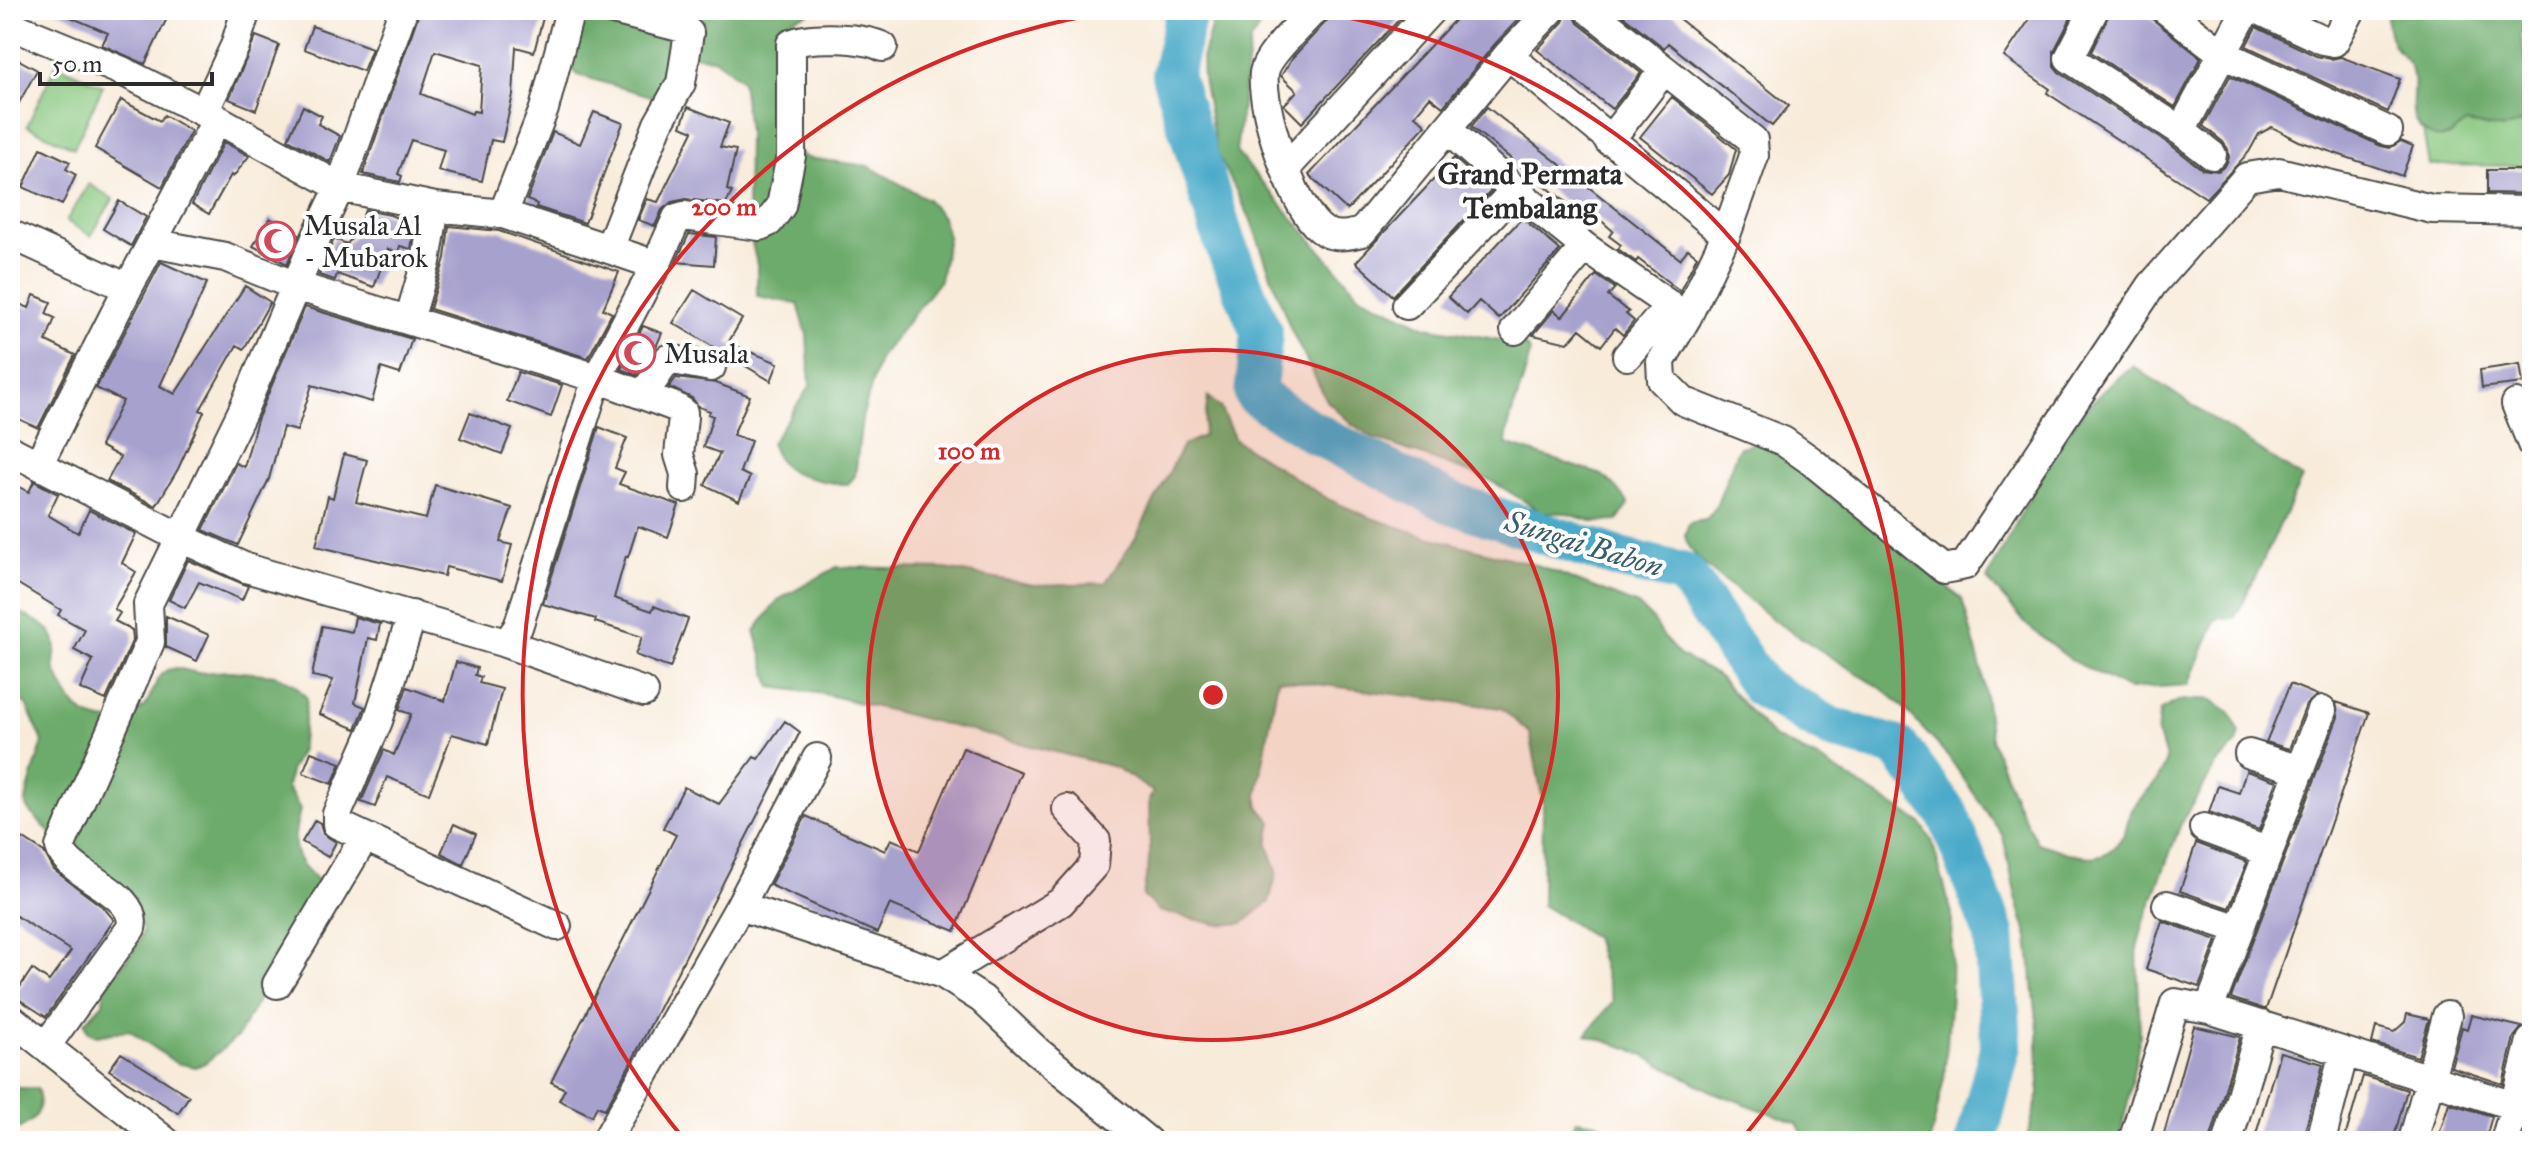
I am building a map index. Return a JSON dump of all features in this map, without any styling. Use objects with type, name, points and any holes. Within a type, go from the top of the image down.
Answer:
[{"type":"street","points":[[39,463],[152,243],[211,116],[246,10]]},
{"type":"street","points":[[46,1046],[132,922],[129,910],[112,893],[62,857],[60,847],[150,642],[148,604],[243,410],[340,187],[403,10]]},
{"type":"street","points":[[503,214],[544,109],[570,10]]},
{"type":"street","points":[[609,249],[658,124],[681,83],[689,36],[683,28],[613,10]]},
{"type":"street","points":[[1314,10],[1274,54],[1264,70],[1269,126],[1303,209],[1324,231],[1343,236],[1362,232],[1508,55],[1551,10]]},
{"type":"street","points":[[1286,168],[1431,10]]},
{"type":"street","points":[[1589,10],[1753,140],[1754,156],[1726,235],[1678,311],[1661,361],[1662,380],[1683,401],[1783,441],[1944,569],[1965,565],[2152,285],[2247,177],[2279,172],[2432,209],[2532,211]]},
{"type":"street","points":[[2094,10],[2069,58],[2181,131],[2212,155]]},
{"type":"street","points":[[2166,10],[2223,54],[2388,131]]},
{"type":"street","points":[[2181,131],[2246,10]]},
{"type":"street","points":[[2259,10],[2323,40],[2334,42],[2351,10]]},
{"type":"street","points":[[10,25],[122,71],[340,187],[435,207],[503,214],[656,265]]},
{"type":"street","points":[[502,642],[510,639],[518,627],[597,378],[677,218],[684,216],[760,226],[769,222],[781,206],[791,156],[791,44],[798,40],[830,39],[867,42],[883,47]]},
{"type":"street","points":[[1508,55],[1726,235]]},
{"type":"street","points":[[1609,141],[1664,70]]},
{"type":"street","points":[[1447,129],[1585,247],[1678,311]]},
{"type":"street","points":[[1407,305],[1515,190]]},
{"type":"street","points":[[409,320],[426,262],[435,207]]},
{"type":"street","points":[[10,234],[128,288]]},
{"type":"street","points":[[152,243],[225,257],[296,286],[597,378],[683,412],[679,455],[685,474],[684,488]]},
{"type":"street","points":[[1515,330],[1585,247]]},
{"type":"street","points":[[1627,356],[1678,311]]},
{"type":"street","points":[[643,395],[668,359],[711,367]]},
{"type":"street","points":[[2516,404],[2532,444]]},
{"type":"street","points":[[10,450],[246,568],[502,642],[644,692]]},
{"type":"street","points":[[412,615],[378,721],[337,814],[337,824],[557,926]]},
{"type":"street","points":[[2209,1009],[2322,711]]},
{"type":"street","points":[[2249,754],[2300,770]]},
{"type":"street","points":[[606,1141],[740,906],[817,758]]},
{"type":"street","points":[[943,974],[1061,902],[1094,865],[1096,841],[1067,809]]},
{"type":"street","points":[[2204,828],[2269,852]]},
{"type":"street","points":[[277,984],[364,838]]},
{"type":"street","points":[[2167,905],[2239,929]]},
{"type":"street","points":[[740,906],[943,974],[982,999],[1037,1051],[1147,1141]]},
{"type":"street","points":[[2133,1141],[2175,1003],[2209,1009],[2524,1109]]},
{"type":"street","points":[[2413,1141],[2447,1016]]},
{"type":"street","points":[[10,1018],[165,1141]]},
{"type":"street","points":[[2228,1141],[2261,1025]]},
{"type":"street","points":[[2505,1141],[2524,1109],[2531,1041]]},
{"type":"street","points":[[2321,1141],[2344,1052]]},
{"type":"green space","points":[[818,10],[792,19],[780,52],[789,145],[807,158],[868,166],[927,199],[942,217],[948,237],[940,280],[879,359],[862,418],[855,476],[848,484],[822,481],[792,471],[780,462],[771,443],[810,386],[807,335],[798,304],[757,296],[757,265],[747,220],[748,132],[742,80],[715,59],[692,55],[670,69],[661,91],[653,97],[578,75],[569,66],[580,25],[600,13]]},
{"type":"green space","points":[[1216,10],[1272,10],[1250,41],[1236,152],[1360,296],[1427,327],[1523,344],[1530,351],[1506,444],[1602,475],[1629,504],[1617,521],[1595,522],[1564,513],[1542,512],[1490,480],[1374,438],[1352,424],[1327,401],[1291,330],[1250,218],[1217,153],[1202,58]]},
{"type":"green space","points":[[2388,10],[2524,10],[2521,37],[2531,79],[2530,120],[2503,129],[2466,123],[2448,136],[2439,137],[2420,128],[2413,112],[2413,74],[2390,37]]},
{"type":"green space","points":[[56,64],[103,86],[74,148],[27,126]]},
{"type":"green space","points":[[2530,120],[2531,166],[2429,165],[2423,130],[2428,134],[2449,137],[2466,123],[2498,127]]},
{"type":"green space","points":[[89,184],[113,199],[91,236],[66,221]]},
{"type":"green space","points":[[2133,366],[2302,478],[2242,605],[2234,618],[2216,619],[2189,685],[2128,689],[2071,660],[2028,626],[1987,579],[2056,447],[2087,407]]},
{"type":"green space","points":[[1208,397],[1220,407],[1235,440],[1330,500],[1425,536],[1540,566],[1638,605],[1679,655],[1717,675],[1773,737],[1817,758],[1920,822],[1932,841],[1952,914],[1951,995],[1944,1078],[1930,1141],[1806,1141],[1797,1123],[1713,1092],[1631,1049],[1586,1035],[1613,1001],[1594,937],[1542,905],[1543,802],[1530,733],[1501,708],[1278,679],[1257,796],[1259,807],[1272,822],[1268,844],[1277,872],[1269,902],[1243,923],[1219,925],[1159,911],[1143,896],[1150,852],[1149,800],[1153,792],[1115,767],[824,694],[771,687],[755,631],[778,600],[837,567],[946,569],[1034,585],[1105,583],[1135,539],[1183,445],[1203,436]]},
{"type":"green space","points":[[1762,441],[1816,479],[1835,501],[1872,524],[1962,599],[1982,672],[1991,739],[2017,804],[2037,843],[2085,856],[2106,853],[2124,834],[2132,810],[2159,778],[2165,765],[2165,754],[2158,736],[2160,711],[2178,701],[2200,699],[2212,700],[2230,713],[2240,733],[2237,743],[2216,765],[2182,821],[2137,948],[2140,1035],[2118,1141],[2026,1141],[2039,1093],[2038,1030],[2028,938],[2003,836],[1948,756],[1885,691],[1776,622],[1706,566],[1689,548],[1685,536],[1689,523],[1706,520],[1716,507],[1737,451],[1740,447]]},
{"type":"green space","points":[[10,607],[38,622],[52,634],[56,646],[56,674],[67,694],[78,709],[101,720],[124,723],[146,705],[159,677],[167,670],[177,668],[198,673],[230,671],[275,675],[294,684],[307,698],[301,750],[290,771],[287,787],[300,809],[296,851],[322,889],[237,1037],[196,1067],[176,1063],[129,1030],[97,1036],[88,1032],[85,1022],[103,1003],[109,982],[135,948],[143,928],[26,805],[43,742],[26,704],[10,696]]},
{"type":"green space","points":[[10,1088],[37,1088],[40,1105],[31,1121],[10,1133]]},
{"type":"green space","points":[[1576,1120],[1597,1123],[1625,1141],[1569,1141]]},
{"type":"building","points":[[54,10],[171,10],[145,64],[102,45],[108,33]]},
{"type":"building","points":[[420,10],[545,10],[534,52],[516,47],[513,95],[502,142],[491,140],[482,181],[438,171],[444,150],[411,140],[398,174],[402,176],[400,182],[363,174]],"holes":[[[435,51],[482,65],[479,112],[473,111],[472,114],[421,94]]]},
{"type":"building","points":[[1337,10],[1408,10],[1302,123],[1284,105],[1297,91],[1281,76],[1293,57]]},
{"type":"building","points":[[1464,10],[1527,10],[1443,107],[1430,97],[1415,115],[1426,125],[1347,210],[1309,175]]},
{"type":"building","points":[[1568,10],[1572,10],[1578,23],[1641,73],[1612,109],[1537,50],[1563,22]]},
{"type":"building","points":[[1616,10],[1668,10],[1789,106],[1772,126],[1668,43],[1664,48]]},
{"type":"building","points":[[2036,10],[2075,10],[2054,51],[2054,66],[2059,72],[2171,145],[2202,169],[2218,171],[2229,158],[2223,142],[2203,126],[2230,76],[2381,146],[2390,148],[2401,141],[2413,146],[2402,176],[2299,141],[2272,127],[2259,134],[2249,152],[2206,198],[2047,93],[2050,89],[2004,57]]},
{"type":"building","points":[[2111,10],[2141,10],[2201,58],[2175,107],[2091,52]]},
{"type":"building","points":[[312,26],[372,48],[363,71],[304,49]]},
{"type":"building","points":[[2256,27],[2316,56],[2341,57],[2400,79],[2388,112],[2246,46]]},
{"type":"building","points":[[256,36],[279,45],[256,110],[229,99]]},
{"type":"building","points":[[10,55],[37,70],[10,119]]},
{"type":"building","points":[[1672,97],[1736,149],[1729,175],[1712,194],[1640,137]]},
{"type":"building","points":[[121,100],[160,121],[164,115],[191,131],[162,187],[95,148]]},
{"type":"building","points":[[303,106],[322,116],[318,124],[340,136],[330,162],[288,139]]},
{"type":"building","points":[[688,107],[729,123],[720,147],[736,150],[727,190],[732,192],[726,204],[686,199],[672,202],[662,210],[655,226],[638,220],[647,199],[658,202],[693,131],[681,126]]},
{"type":"building","points":[[1487,107],[1680,259],[1688,249],[1697,256],[1680,291],[1638,259],[1636,262],[1618,249],[1621,245],[1609,236],[1613,231],[1596,216],[1591,222],[1471,127]]},
{"type":"building","points":[[594,112],[623,123],[585,223],[536,207],[537,204],[527,200],[553,132],[580,144]]},
{"type":"building","points":[[224,142],[249,156],[233,177],[231,175],[209,214],[192,204]]},
{"type":"building","points":[[41,148],[70,162],[66,169],[76,175],[62,205],[23,187]]},
{"type":"building","points":[[1454,158],[1491,191],[1393,296],[1356,262]]},
{"type":"building","points":[[2487,170],[2531,170],[2532,194],[2487,193]]},
{"type":"building","points":[[119,201],[146,217],[131,246],[103,229]]},
{"type":"building","points":[[365,210],[415,225],[411,249],[400,246],[398,252],[388,249],[374,287],[337,274],[335,280],[319,275],[334,239],[347,244],[357,232]]},
{"type":"building","name":"Musala Al - Mubarok","points":[[270,218],[299,235],[287,264],[253,246]]},
{"type":"building","points":[[1522,218],[1560,250],[1499,319],[1479,301],[1467,314],[1448,297]]},
{"type":"building","points":[[449,226],[499,231],[619,272],[603,309],[612,313],[588,358],[430,309],[445,258]]},
{"type":"building","points":[[689,234],[716,237],[714,265],[676,262]]},
{"type":"building","points":[[161,262],[207,283],[160,386],[175,394],[245,286],[270,302],[244,349],[237,345],[200,410],[204,412],[178,469],[156,506],[107,481],[120,457],[100,446],[123,401],[96,388]]},
{"type":"building","points":[[1596,275],[1615,288],[1608,296],[1629,312],[1626,314],[1634,321],[1623,335],[1615,328],[1601,346],[1580,329],[1568,343],[1533,335],[1554,310],[1562,317]]},
{"type":"building","points":[[694,290],[742,319],[728,343],[778,363],[771,381],[673,323]]},
{"type":"building","points":[[34,295],[51,302],[46,314],[55,318],[46,341],[75,355],[38,428],[10,415],[10,300],[29,308]]},
{"type":"building","points":[[305,307],[412,339],[400,374],[381,368],[372,402],[312,385],[297,431],[283,427],[269,479],[238,545],[203,530],[236,463],[244,467],[257,420]]},
{"type":"building","points":[[643,326],[662,333],[636,375],[621,369]]},
{"type":"building","points":[[2520,364],[2523,383],[2482,388],[2480,370]]},
{"type":"building","points":[[518,372],[562,385],[551,417],[507,401]]},
{"type":"building","points":[[676,378],[716,383],[750,396],[733,435],[751,441],[740,472],[750,477],[739,501],[705,485],[720,453],[703,447],[713,416],[692,398],[669,387]]},
{"type":"building","points":[[470,413],[512,429],[502,454],[460,438]]},
{"type":"building","points":[[599,427],[627,438],[615,468],[625,472],[619,484],[679,505],[668,537],[638,526],[614,598],[652,611],[654,606],[688,619],[670,668],[635,655],[642,637],[595,622],[596,619],[543,604]]},
{"type":"building","points":[[344,454],[367,460],[356,502],[426,519],[435,485],[512,508],[500,542],[512,545],[502,581],[446,567],[444,576],[316,546],[328,496],[333,498]]},
{"type":"building","points":[[34,481],[58,494],[48,515],[78,533],[89,510],[136,534],[122,563],[136,572],[114,609],[120,613],[115,621],[132,630],[133,639],[106,700],[80,689],[93,660],[74,650],[85,630],[58,615],[61,610],[10,579],[10,482],[29,492]]},
{"type":"building","points":[[188,560],[248,586],[242,600],[199,582],[185,608],[169,600]]},
{"type":"building","points":[[166,616],[209,635],[197,661],[166,647]]},
{"type":"building","points":[[355,617],[380,624],[377,640],[368,638],[355,703],[365,707],[356,729],[319,714],[333,680],[312,676],[322,626],[352,632]]},
{"type":"building","points":[[456,662],[477,668],[475,675],[481,677],[479,683],[502,689],[488,744],[452,734],[429,794],[387,777],[375,807],[361,802],[384,750],[394,755],[411,714],[399,710],[407,687],[445,701]]},
{"type":"building","points":[[2290,684],[2317,695],[2306,705],[2289,749],[2266,742]]},
{"type":"building","points":[[2336,702],[2369,713],[2264,1009],[2231,998],[2338,717]]},
{"type":"building","points":[[785,721],[800,732],[605,1109],[597,1106],[592,1116],[559,1100],[565,1089],[551,1082],[676,835],[663,828],[684,787],[719,804],[754,757],[758,759]]},
{"type":"building","points":[[963,748],[1021,772],[955,931],[890,904],[877,933],[770,885],[806,816],[885,851],[891,839],[919,851]]},
{"type":"building","points":[[311,752],[341,763],[332,784],[303,773]]},
{"type":"building","points":[[2246,771],[2277,781],[2259,830],[2209,812],[2218,786],[2239,793]]},
{"type":"building","points":[[315,820],[320,823],[323,834],[336,842],[328,857],[302,842]]},
{"type":"building","points":[[454,824],[476,834],[463,864],[441,853]]},
{"type":"building","points":[[10,830],[44,852],[54,870],[104,908],[114,920],[46,1017],[14,996],[32,969],[49,981],[71,951],[10,912],[10,874],[18,862],[10,857]]},
{"type":"building","points":[[2196,843],[2247,862],[2229,908],[2180,891]]},
{"type":"building","points":[[2162,921],[2217,940],[2199,987],[2146,969]]},
{"type":"building","points":[[2407,1014],[2429,1019],[2418,1057],[2372,1043],[2376,1027],[2394,1032],[2405,1022]]},
{"type":"building","points":[[2471,1015],[2522,1027],[2514,1037],[2503,1084],[2451,1067],[2462,1027],[2467,1029]]},
{"type":"building","points":[[2194,1026],[2240,1037],[2210,1141],[2162,1141]]},
{"type":"building","points":[[2280,1052],[2323,1064],[2302,1141],[2254,1141]]},
{"type":"building","points":[[121,1053],[189,1096],[178,1113],[109,1070]]},
{"type":"building","points":[[2363,1076],[2407,1090],[2393,1141],[2344,1141]]},
{"type":"building","points":[[2449,1103],[2492,1116],[2485,1141],[2437,1141]]},
{"type":"waterway","name":"Sungai Babon","points":[[1187,10],[1172,75],[1225,244],[1262,334],[1255,395],[1313,432],[1451,503],[1619,558],[1685,574],[1761,687],[1831,728],[1898,747],[1948,815],[1994,933],[2001,1045],[1976,1141]]},
{"type":"place","name":"Musala Al - Mubarok","points":[[276,241]]},
{"type":"place","name":"Musala","points":[[636,353]]},
{"type":"district","name":"Grand Permata Tembalang","points":[[1530,191]]}]
